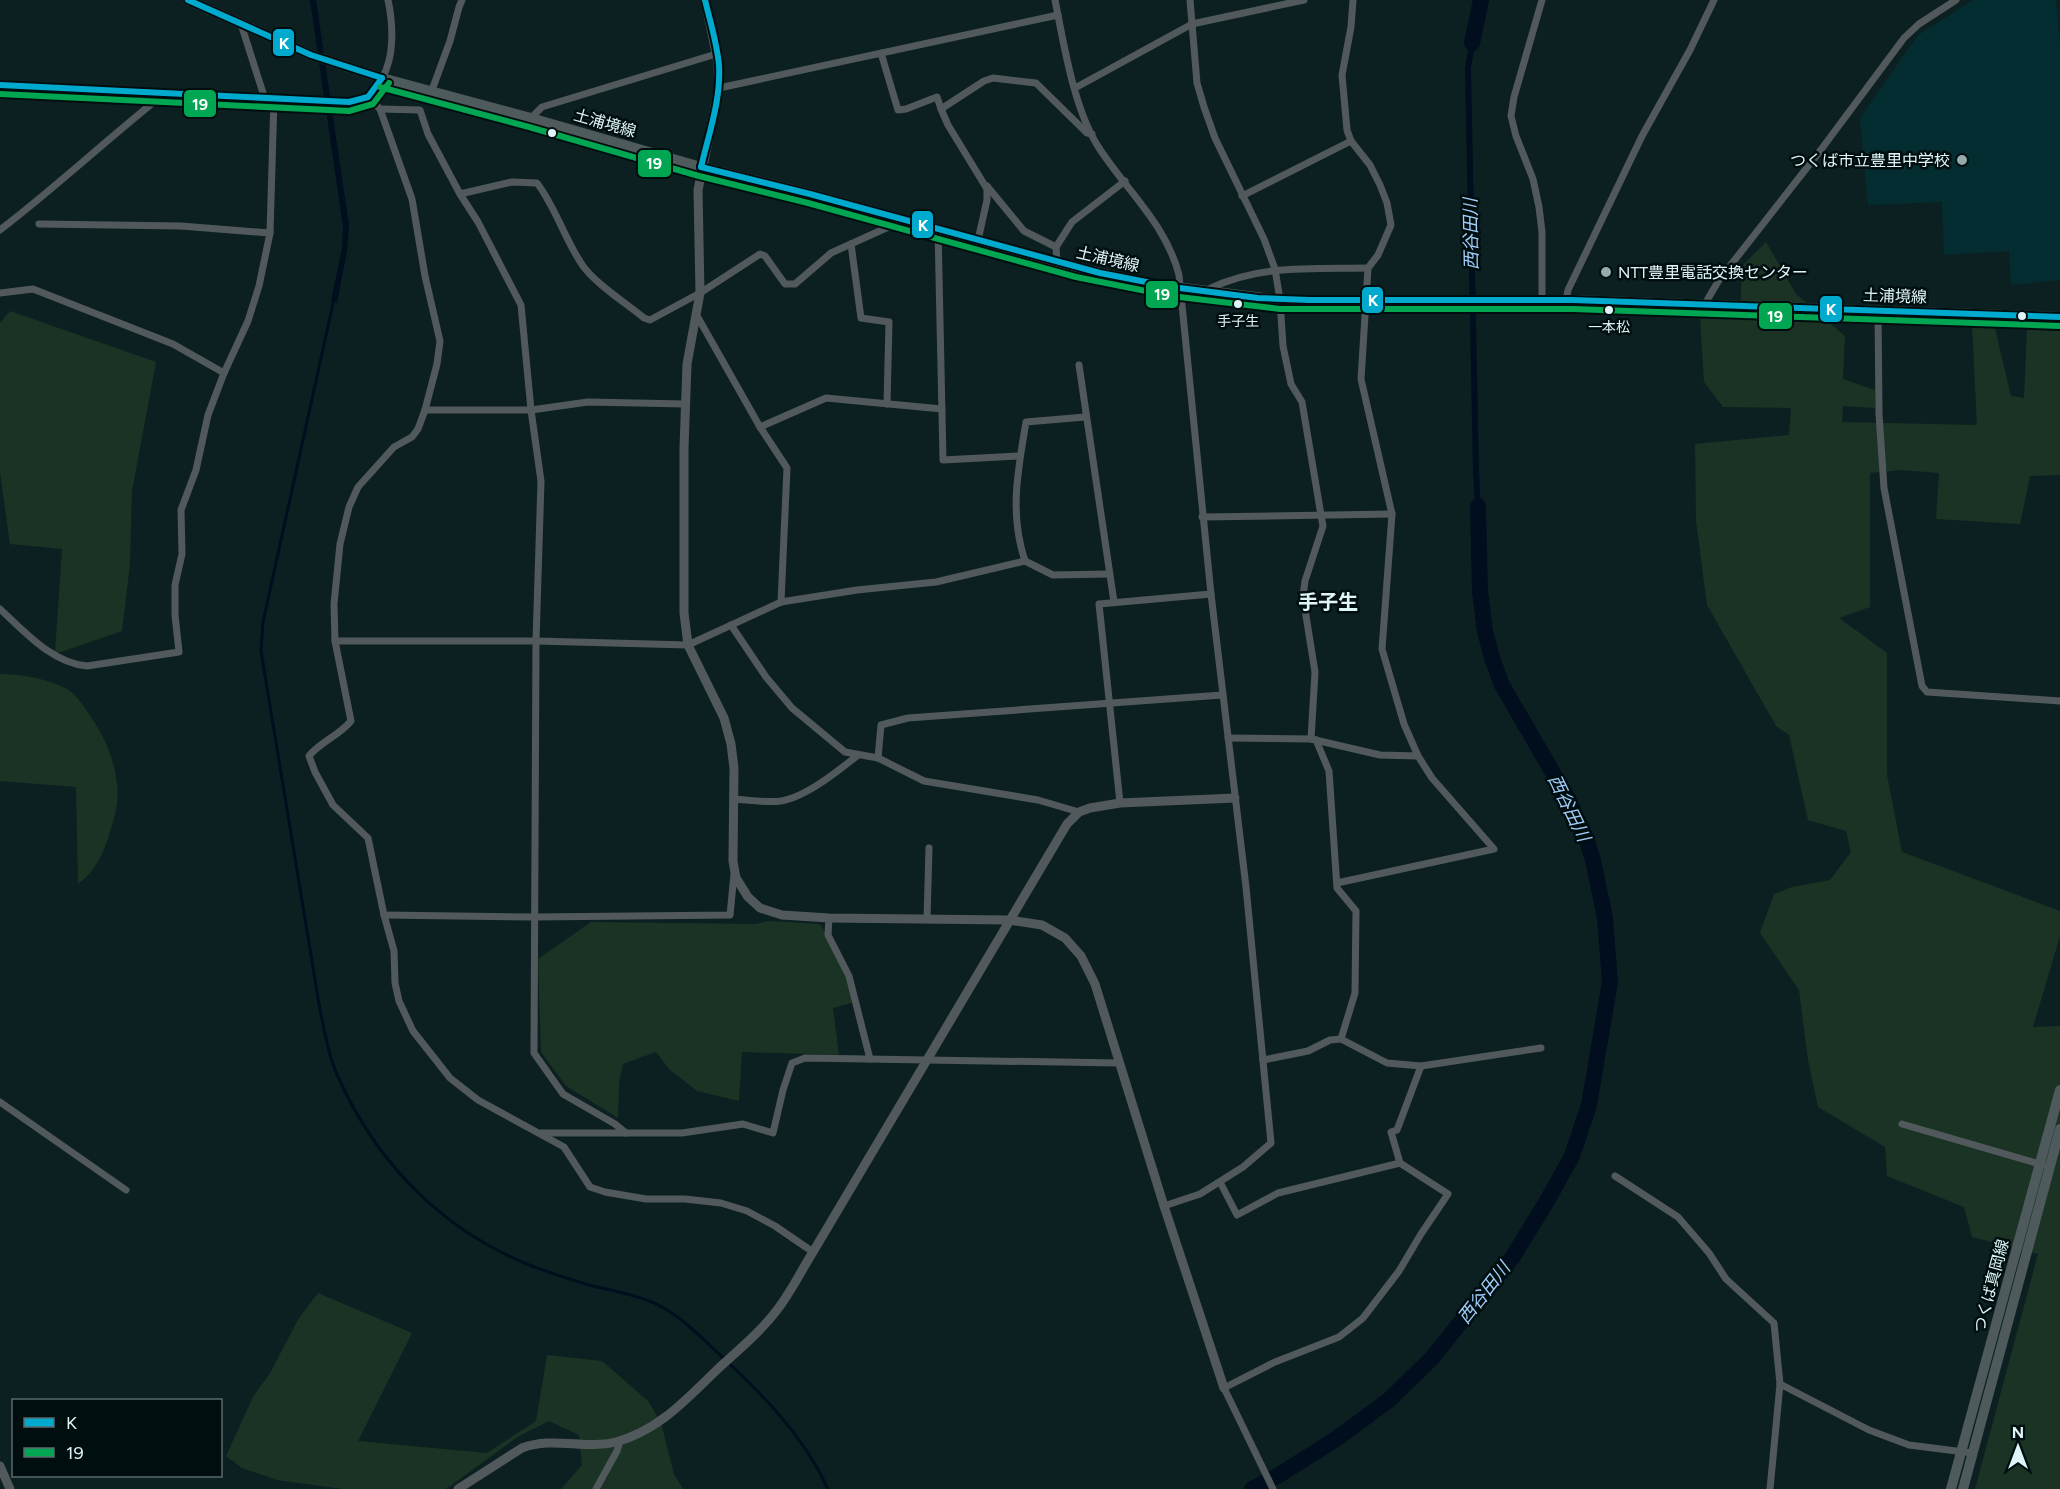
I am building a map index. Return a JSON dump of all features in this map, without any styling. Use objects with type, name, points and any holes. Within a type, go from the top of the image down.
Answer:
[{"type":"main road","name":"土浦境線","points":[[188,0],[325,60],[382,78],[432,90],[702,167],[1119,278],[1280,300],[1566,300],[2060,317]]},
{"type":"main road","name":"つくば真岡線","points":[[1951,1489],[1967,1452],[2045,1166],[2060,1090]]},
{"type":"main road","name":"つくば真岡線","points":[[2045,1166],[2060,1129]]},
{"type":"main road","name":"つくば真岡線","points":[[1963,1489],[1967,1452]]},
{"type":"street","points":[[0,85],[349,102],[368,97],[390,63],[391,15],[388,0]]},
{"type":"street","points":[[432,90],[462,0]]},
{"type":"street","points":[[384,915],[534,917],[730,915],[734,870],[731,744],[724,718],[688,645],[684,613],[687,364],[700,293],[698,200],[702,167],[719,88],[717,54],[705,0]]},
{"type":"street","points":[[1055,0],[1075,88],[1092,134],[1099,148],[1142,203],[1167,245],[1177,268],[1271,1143],[1243,1167],[1200,1194],[1164,1206]]},
{"type":"street","points":[[1190,0],[1197,83],[1204,107],[1215,138],[1264,239],[1275,270],[1280,300],[1283,346],[1291,384],[1302,402],[1323,526],[1305,581],[1303,597],[1315,672],[1314,740],[1329,771],[1337,883],[1338,888],[1356,911],[1355,993],[1341,1039]]},
{"type":"street","points":[[1075,88],[1192,24],[1304,0]]},
{"type":"street","points":[[1337,883],[1494,849],[1432,778],[1418,756],[1404,724],[1382,649],[1392,514],[1361,379],[1368,268],[1378,255],[1391,225],[1387,203],[1380,185],[1370,165],[1351,141],[1347,130],[1342,79],[1353,0]]},
{"type":"street","points":[[1542,0],[1514,97],[1511,116],[1516,136],[1533,179],[1539,207],[1542,232],[1542,300]]},
{"type":"street","points":[[1566,300],[1573,280],[1642,136],[1690,50],[1714,0]]},
{"type":"street","points":[[1706,306],[1719,280],[1820,151],[1904,38],[1919,24],[1956,0]]},
{"type":"street","points":[[719,88],[1058,15]]},
{"type":"street","points":[[240,24],[263,98]]},
{"type":"street","points":[[881,53],[898,110],[906,110],[937,97],[948,125],[985,184],[1024,231],[1056,247]]},
{"type":"street","points":[[531,118],[542,107],[717,54]]},
{"type":"street","points":[[941,110],[984,81],[993,78],[1036,83],[1087,133],[1092,134]]},
{"type":"street","points":[[0,230],[38,201],[123,126],[159,98],[159,92]]},
{"type":"street","points":[[368,97],[380,109],[412,199],[425,276],[440,341],[437,364],[425,410],[412,437],[394,447],[374,467],[358,487],[349,507],[336,570],[334,604],[335,641],[351,721],[345,729],[317,746],[309,756],[333,805],[368,838],[394,951],[395,983],[399,1001],[413,1031],[450,1078],[478,1100],[564,1147],[590,1187],[646,1199],[685,1199],[721,1203],[747,1212],[775,1226],[813,1252]]},
{"type":"street","points":[[0,609],[35,642],[66,662],[80,666],[179,652],[175,585],[182,554],[181,510],[196,470],[208,415],[224,373],[249,321],[259,286],[270,233],[274,99]]},
{"type":"street","points":[[380,109],[420,110],[428,134],[460,194],[478,222],[521,305],[531,410],[541,481],[536,641],[534,1053],[563,1094],[615,1124],[626,1133]]},
{"type":"street","points":[[1242,196],[1351,141]]},
{"type":"street","points":[[1057,262],[1056,247],[1072,222],[1125,181]]},
{"type":"street","points":[[460,194],[512,182],[537,183],[543,190],[567,241],[584,267],[644,318],[650,320],[700,293],[760,254],[765,256],[785,284],[795,284],[831,253],[895,224],[897,218]]},
{"type":"street","points":[[978,240],[987,200],[985,184]]},
{"type":"street","points":[[39,224],[181,226],[270,233]]},
{"type":"street","points":[[938,229],[943,460],[1020,456]]},
{"type":"street","points":[[850,244],[861,318],[890,322],[887,404]]},
{"type":"street","points":[[1206,291],[1246,275],[1275,270],[1368,268]]},
{"type":"street","points":[[0,293],[33,289],[173,344],[224,373]]},
{"type":"street","points":[[1878,310],[1878,384],[1884,488],[1922,686],[1928,692],[2060,701]]},
{"type":"street","points":[[696,314],[760,427],[787,468],[781,603]]},
{"type":"street","points":[[1079,365],[1114,602]]},
{"type":"street","points":[[760,427],[826,398],[942,409]]},
{"type":"street","points":[[425,410],[531,410],[588,402],[685,404]]},
{"type":"street","points":[[1025,561],[1014,498],[1026,422],[1086,417]]},
{"type":"street","points":[[1203,518],[1392,514]]},
{"type":"street","points":[[335,641],[536,641],[688,645],[781,603],[857,590],[936,582],[1025,561],[1053,575],[1109,574]]},
{"type":"street","points":[[1120,803],[1099,604],[1211,594]]},
{"type":"street","points":[[731,625],[766,677],[792,708],[845,752],[878,758],[924,781],[1038,800],[1079,812]]},
{"type":"street","points":[[878,758],[881,725],[908,718],[1222,694]]},
{"type":"street","points":[[1228,738],[1314,740],[1380,755],[1418,756]]},
{"type":"street","points":[[734,799],[782,801],[804,792],[838,771],[858,755]]},
{"type":"street","points":[[458,1489],[532,1444],[552,1442],[589,1445],[620,1441],[655,1425],[667,1418],[763,1327],[779,1308],[1009,920],[1068,824],[1079,812],[1120,803],[1235,798]]},
{"type":"street","points":[[927,919],[929,848]]},
{"type":"street","points":[[734,870],[748,897],[760,908],[782,915],[830,918],[1009,920],[1042,925],[1065,938],[1082,956],[1095,984],[1224,1388],[1273,1489]]},
{"type":"street","points":[[830,918],[828,935],[849,976],[870,1059]]},
{"type":"street","points":[[1263,1060],[1308,1051],[1330,1040],[1341,1039],[1387,1063],[1421,1066],[1541,1048]]},
{"type":"street","points":[[539,1133],[682,1133],[743,1124],[773,1133],[792,1063],[805,1058],[1119,1063]]},
{"type":"street","points":[[1224,1388],[1275,1362],[1339,1337],[1364,1318],[1399,1271],[1448,1194],[1400,1163],[1391,1132],[1397,1130],[1421,1066]]},
{"type":"street","points":[[0,1102],[126,1190]]},
{"type":"street","points":[[1902,1124],[2045,1166]]},
{"type":"street","points":[[1220,1182],[1237,1215],[1278,1193],[1400,1163]]},
{"type":"street","points":[[1616,1176],[1678,1217],[1709,1253],[1726,1279],[1774,1323],[1780,1384],[1770,1489]]},
{"type":"street","points":[[1780,1384],[1869,1430],[1909,1445],[1967,1452]]},
{"type":"street","points":[[596,1489],[618,1451],[620,1441]]},
{"type":"street","points":[[0,1466],[10,1489]]},
{"type":"shaded area","name":"つくば市立豊里中学校","points":[[1973,0],[2056,0],[2060,45],[2060,280],[2011,285],[2009,251],[1944,255],[1942,202],[1868,205],[1860,118],[1918,35]]},
{"type":"green space","points":[[1766,242],[1796,294],[1845,336],[1843,379],[1875,390],[1875,408],[1843,406],[1842,422],[1977,425],[1972,325],[1993,320],[2011,396],[2024,398],[2027,329],[2060,328],[2060,475],[2030,476],[2020,524],[1936,519],[1939,473],[1901,470],[1870,473],[1870,607],[1839,618],[1887,653],[1887,775],[1902,852],[2060,911],[2060,936],[2033,1027],[2060,1026],[2060,1489],[1975,1489],[2038,1254],[1972,1237],[1964,1207],[1887,1176],[1885,1147],[1818,1107],[1808,1060],[1799,990],[1760,933],[1774,894],[1792,887],[1830,880],[1851,852],[1846,831],[1808,820],[1789,735],[1776,726],[1707,605],[1696,521],[1695,444],[1789,435],[1791,408],[1723,407],[1704,382],[1700,316],[1740,318],[1742,266]]},
{"type":"green space","points":[[10,311],[156,362],[132,491],[130,564],[122,631],[55,654],[62,549],[10,544],[0,472],[0,323]]},
{"type":"green space","points":[[0,674],[51,682],[71,692],[86,709],[112,758],[117,780],[116,811],[101,856],[94,868],[78,884],[76,787],[0,781]]},
{"type":"green space","points":[[768,921],[820,924],[843,960],[854,1002],[833,1008],[839,1055],[742,1052],[739,1101],[697,1091],[669,1069],[656,1052],[623,1064],[619,1083],[618,1118],[566,1086],[541,1052],[538,959],[591,922],[756,924]]},
{"type":"green space","points":[[318,1293],[412,1333],[358,1441],[487,1453],[536,1421],[547,1355],[602,1361],[648,1401],[661,1423],[674,1474],[683,1489],[561,1489],[582,1465],[579,1435],[549,1421],[519,1436],[446,1489],[343,1489],[277,1480],[242,1468],[226,1456],[253,1397],[270,1373],[299,1318]]},
{"type":"water","points":[[310,0],[316,0],[349,226],[347,251],[337,303],[331,301],[342,248],[343,227]]},
{"type":"water","points":[[1473,21],[1479,23],[1471,68],[1482,528],[1476,528],[1473,471],[1465,68]]},
{"type":"waterway","name":"西谷田川","points":[[1472,43],[1481,0]]},
{"type":"waterway","points":[[334,299],[263,622],[261,651],[320,1010],[336,1071],[355,1111],[374,1141],[395,1169],[419,1194],[445,1216],[504,1254],[537,1268],[586,1284],[639,1297],[654,1303],[680,1319],[734,1368],[780,1415],[806,1450],[828,1489]]},
{"type":"waterway","name":"西谷田川","points":[[1252,1489],[1336,1439],[1389,1400],[1432,1358],[1512,1258],[1572,1156],[1589,1105],[1610,982],[1605,918],[1586,838],[1567,797],[1502,685],[1492,658],[1485,631],[1480,592],[1478,506]]},
{"type":"transit line","name":"K","points":[[188,0],[311,55],[382,78]]},
{"type":"transit line","name":"K","points":[[701,167],[714,116],[719,78],[717,49],[705,0]]},
{"type":"transit line","name":"K","points":[[0,85],[349,102],[368,97],[382,78]]},
{"type":"transit line","name":"19","points":[[0,94],[349,111],[373,104],[389,83]]},
{"type":"transit line","name":"19","points":[[380,87],[699,176],[808,203],[1076,277],[1171,296],[1280,309],[1573,309],[2060,326]]},
{"type":"transit line","name":"K","points":[[701,167],[810,194],[1100,273],[1172,287],[1258,298],[1573,300],[2060,317]]},
{"type":"place","name":"つくば市立豊里中学校","points":[[1962,160]]},
{"type":"place","name":"NTT豊里電話交換センター","points":[[1606,272]]},
{"type":"place","name":"手子生","points":[[1238,304]]},
{"type":"place","name":"一本松","points":[[1609,310]]},
{"type":"district","name":"手子生","points":[[1328,602]]}]
